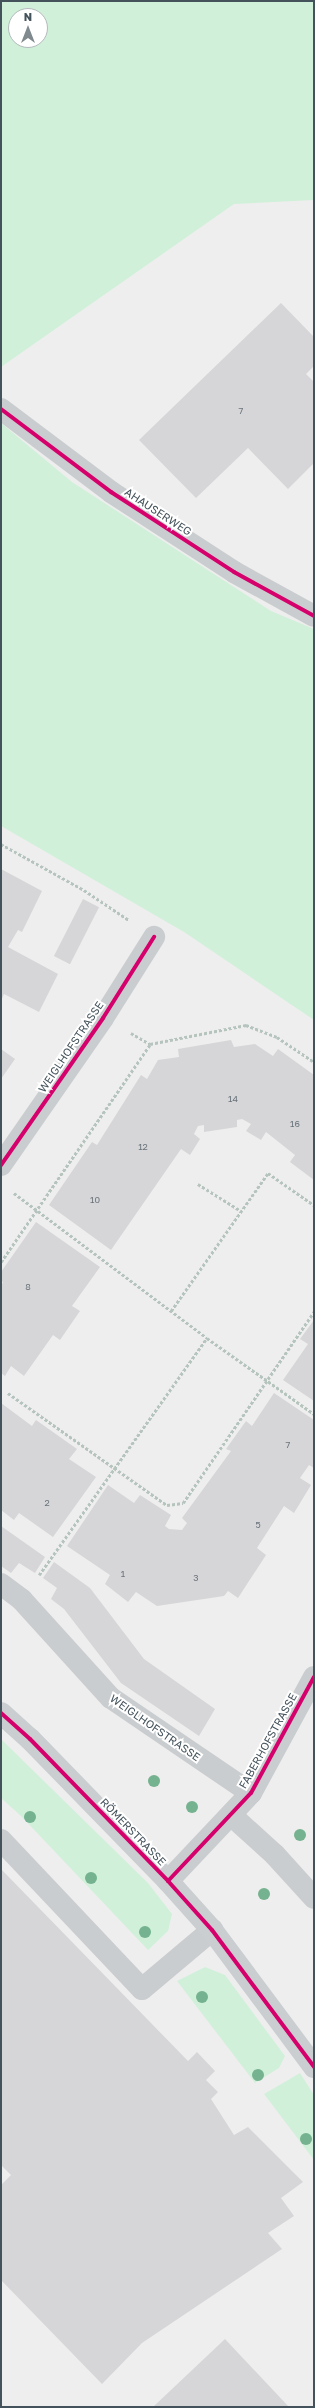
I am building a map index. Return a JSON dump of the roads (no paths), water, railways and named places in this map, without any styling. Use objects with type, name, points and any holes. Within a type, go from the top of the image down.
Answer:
[{"type":"street","name":"AHAUSERWEG","points":[[1,409],[110,492],[234,572],[314,616]]},
{"type":"street","name":"WEIGLHOFSTRASSE","points":[[1,1165],[103,1018],[154,937]]},
{"type":"street","name":"WEIGLHOFSTRASSE","points":[[1,1584],[22,1600],[110,1698],[251,1793]]},
{"type":"street","name":"FABERHOFSTRASSE","points":[[168,1881],[251,1793],[314,1677]]},
{"type":"street","name":"RÖMERSTRASSE","points":[[1,1713],[30,1739],[168,1881],[212,1930],[314,2067]]},
{"type":"street","points":[[231,1815],[275,1855],[314,1898]]},
{"type":"street","points":[[1,1840],[142,1989],[212,1930]]}]
